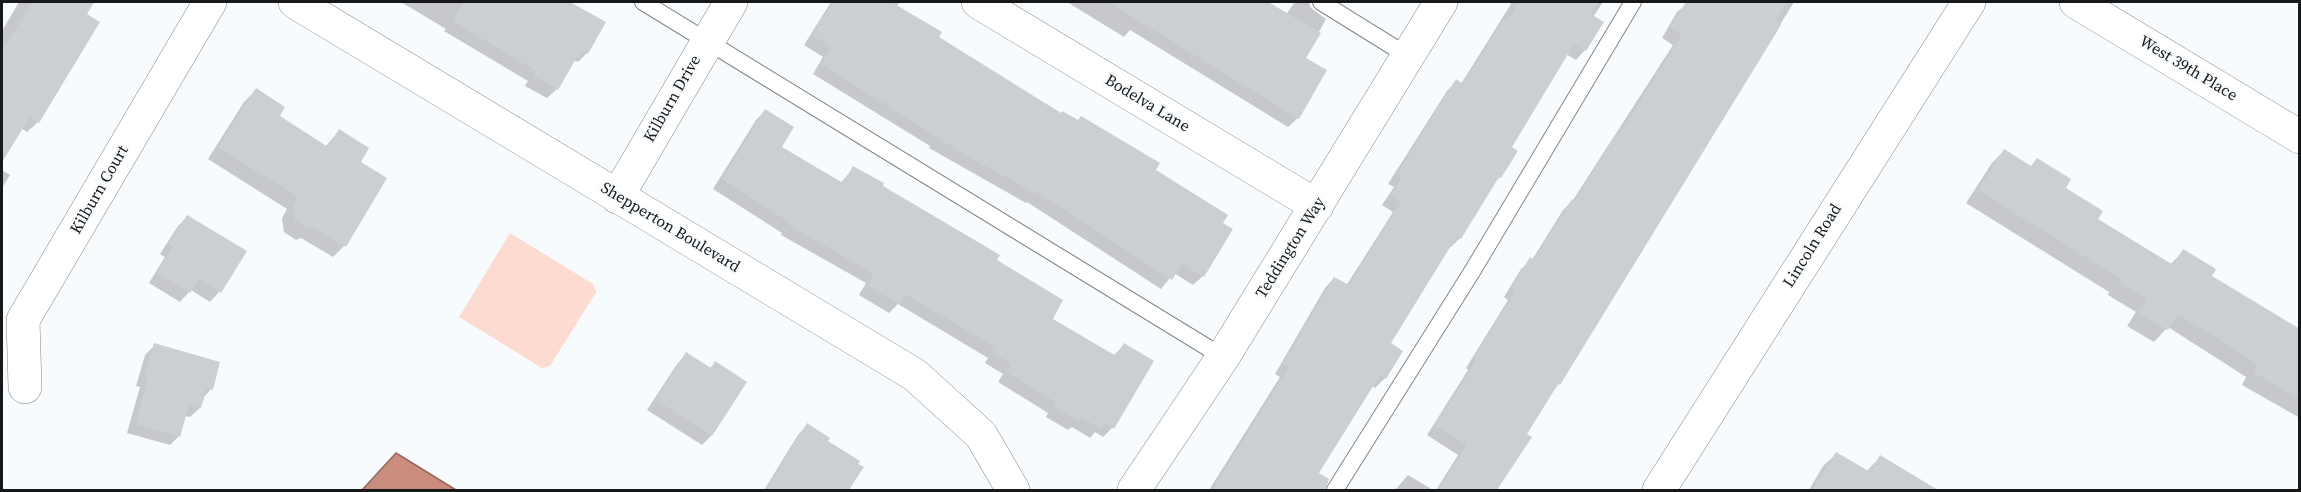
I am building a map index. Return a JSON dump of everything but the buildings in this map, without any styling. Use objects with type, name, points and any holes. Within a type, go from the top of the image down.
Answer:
[{"type":"street","name":"Kilburn Court","points":[[25,387],[23,320],[210,2]]},
{"type":"street","name":"Shepperton Boulevard","points":[[295,2],[915,375],[981,435],[1013,490]]},
{"type":"street","name":"Kilburn Drive","points":[[617,197],[706,41],[731,2]]},
{"type":"street","name":"Bodelva Lane","points":[[978,2],[1317,206]]},
{"type":"street","name":"Teddington Way","points":[[1134,490],[1222,357],[1317,206],[1441,2]]},
{"type":"street","name":"Lincoln Road","points":[[1659,490],[1969,2]]},
{"type":"street","name":"West 39th Place","points":[[2076,2],[2300,137]]},
{"type":"lane","points":[[643,2],[1222,357]]},
{"type":"lane","points":[[1321,2],[1408,56]]},
{"type":"lane","points":[[1335,490],[1479,260],[1634,2]]},
{"type":"shaded area","points":[[510,233],[593,284],[596,292],[550,366],[542,368],[459,317]]},
{"type":"shaded area","points":[[396,453],[456,490],[362,490]]}]
